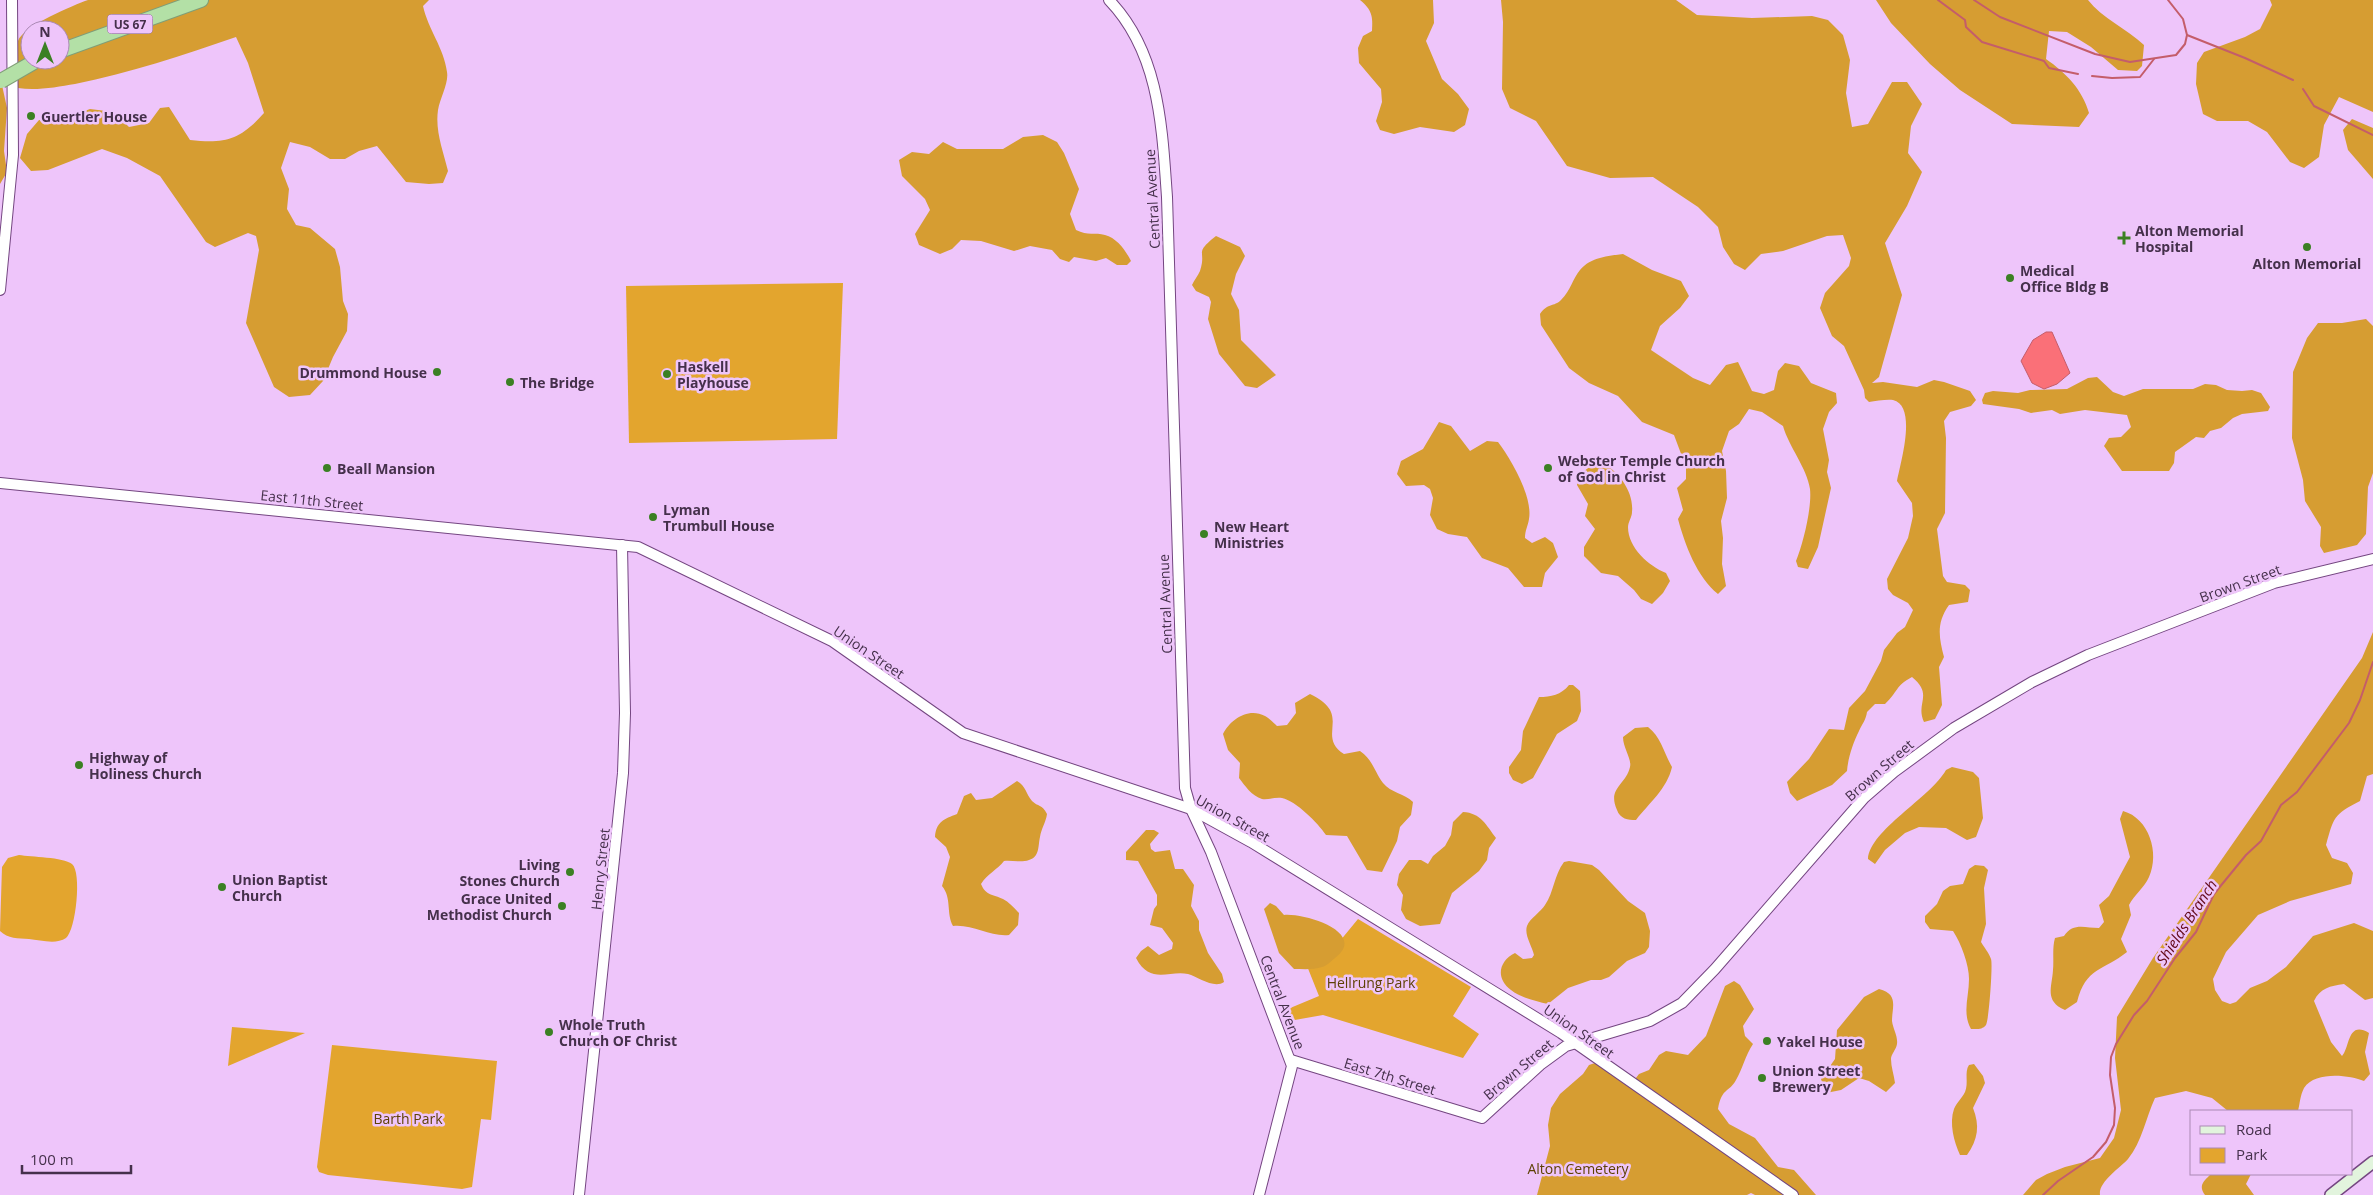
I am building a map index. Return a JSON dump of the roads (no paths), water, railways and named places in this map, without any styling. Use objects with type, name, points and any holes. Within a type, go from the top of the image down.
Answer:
[{"type":"highway","name":"US 67","points":[[70,47],[202,0]]},
{"type":"highway","points":[[0,82],[21,70]]},
{"type":"main road","points":[[2331,1195],[2373,1162]]},
{"type":"street","points":[[0,290],[13,155],[12,0]]},
{"type":"street","name":"Central Avenue","points":[[1109,0],[1134,34],[1147,61],[1156,93],[1162,131],[1167,207],[1185,776],[1191,809],[1211,852],[1291,1060],[1292,1076],[1258,1195]]},
{"type":"street","name":"East 11th Street","points":[[0,483],[622,545]]},
{"type":"street","name":"Union Street","points":[[622,545],[638,547],[832,642],[957,730],[972,737],[1191,809],[1263,849],[1574,1043],[1792,1195]]},
{"type":"street","name":"Henry Street","points":[[579,1195],[623,773],[625,713],[622,545]]},
{"type":"street","name":"Brown Street","points":[[1482,1118],[1540,1065],[1574,1043],[1650,1021],[1682,1003],[1715,969],[1864,798],[1934,741],[1989,706],[2066,664],[2231,599],[2302,575],[2373,559]]},
{"type":"street","name":"East 7th Street","points":[[1291,1060],[1482,1118]]},
{"type":"waterway","points":[[1938,0],[1965,20],[1966,27],[1982,42],[2044,61],[2049,68],[2078,74]]},
{"type":"waterway","points":[[1974,0],[2000,17],[2095,54],[2130,62],[2176,55],[2185,44],[2187,35],[2183,19],[2168,0]]},
{"type":"waterway","points":[[2187,35],[2293,80]]},
{"type":"waterway","points":[[2092,76],[2112,78],[2140,77],[2154,59]]},
{"type":"waterway","points":[[2303,89],[2314,106],[2373,135]]},
{"type":"waterway","name":"Shields Branch","points":[[2043,1195],[2058,1181],[2093,1157],[2106,1142],[2114,1125],[2115,1108],[2110,1075],[2111,1057],[2116,1044],[2134,1015],[2147,1001],[2175,958],[2196,932],[2214,894],[2246,855],[2261,841],[2281,805],[2297,792],[2349,723],[2360,700],[2373,662]]},
{"type":"place","name":"Guertler House","points":[[31,116]]},
{"type":"place","name":"Alton Memorial Hospital","points":[[2124,238]]},
{"type":"place","name":"Alton Memorial","points":[[2307,247]]},
{"type":"place","name":"Medical Office Bldg B","points":[[2010,278]]},
{"type":"place","name":"Drummond House","points":[[437,372]]},
{"type":"place","name":"Haskell Playhouse","points":[[667,374]]},
{"type":"place","name":"The Bridge","points":[[510,382]]},
{"type":"place","name":"Beall Mansion","points":[[327,468]]},
{"type":"place","name":"Webster Temple Church of God in Christ","points":[[1548,468]]},
{"type":"place","name":"Lyman Trumbull House","points":[[653,517]]},
{"type":"place","name":"New Heart Ministries","points":[[1204,534]]},
{"type":"place","name":"Highway of Holiness Church","points":[[79,765]]},
{"type":"place","name":"Living Stones Church","points":[[570,872]]},
{"type":"place","name":"Union Baptist Church","points":[[222,887]]},
{"type":"place","name":"Grace United Methodist Church","points":[[562,906]]},
{"type":"place","name":"Whole Truth Church OF Christ","points":[[549,1032]]},
{"type":"place","name":"Yakel House","points":[[1767,1041]]},
{"type":"place","name":"Union Street Brewery","points":[[1762,1078]]},
{"type":"park label","name":"Hellrung Park","points":[[1371,982]]},
{"type":"park label","name":"Barth Park","points":[[408,1118]]},
{"type":"park label","name":"Alton Cemetery","points":[[1578,1168]]}]
